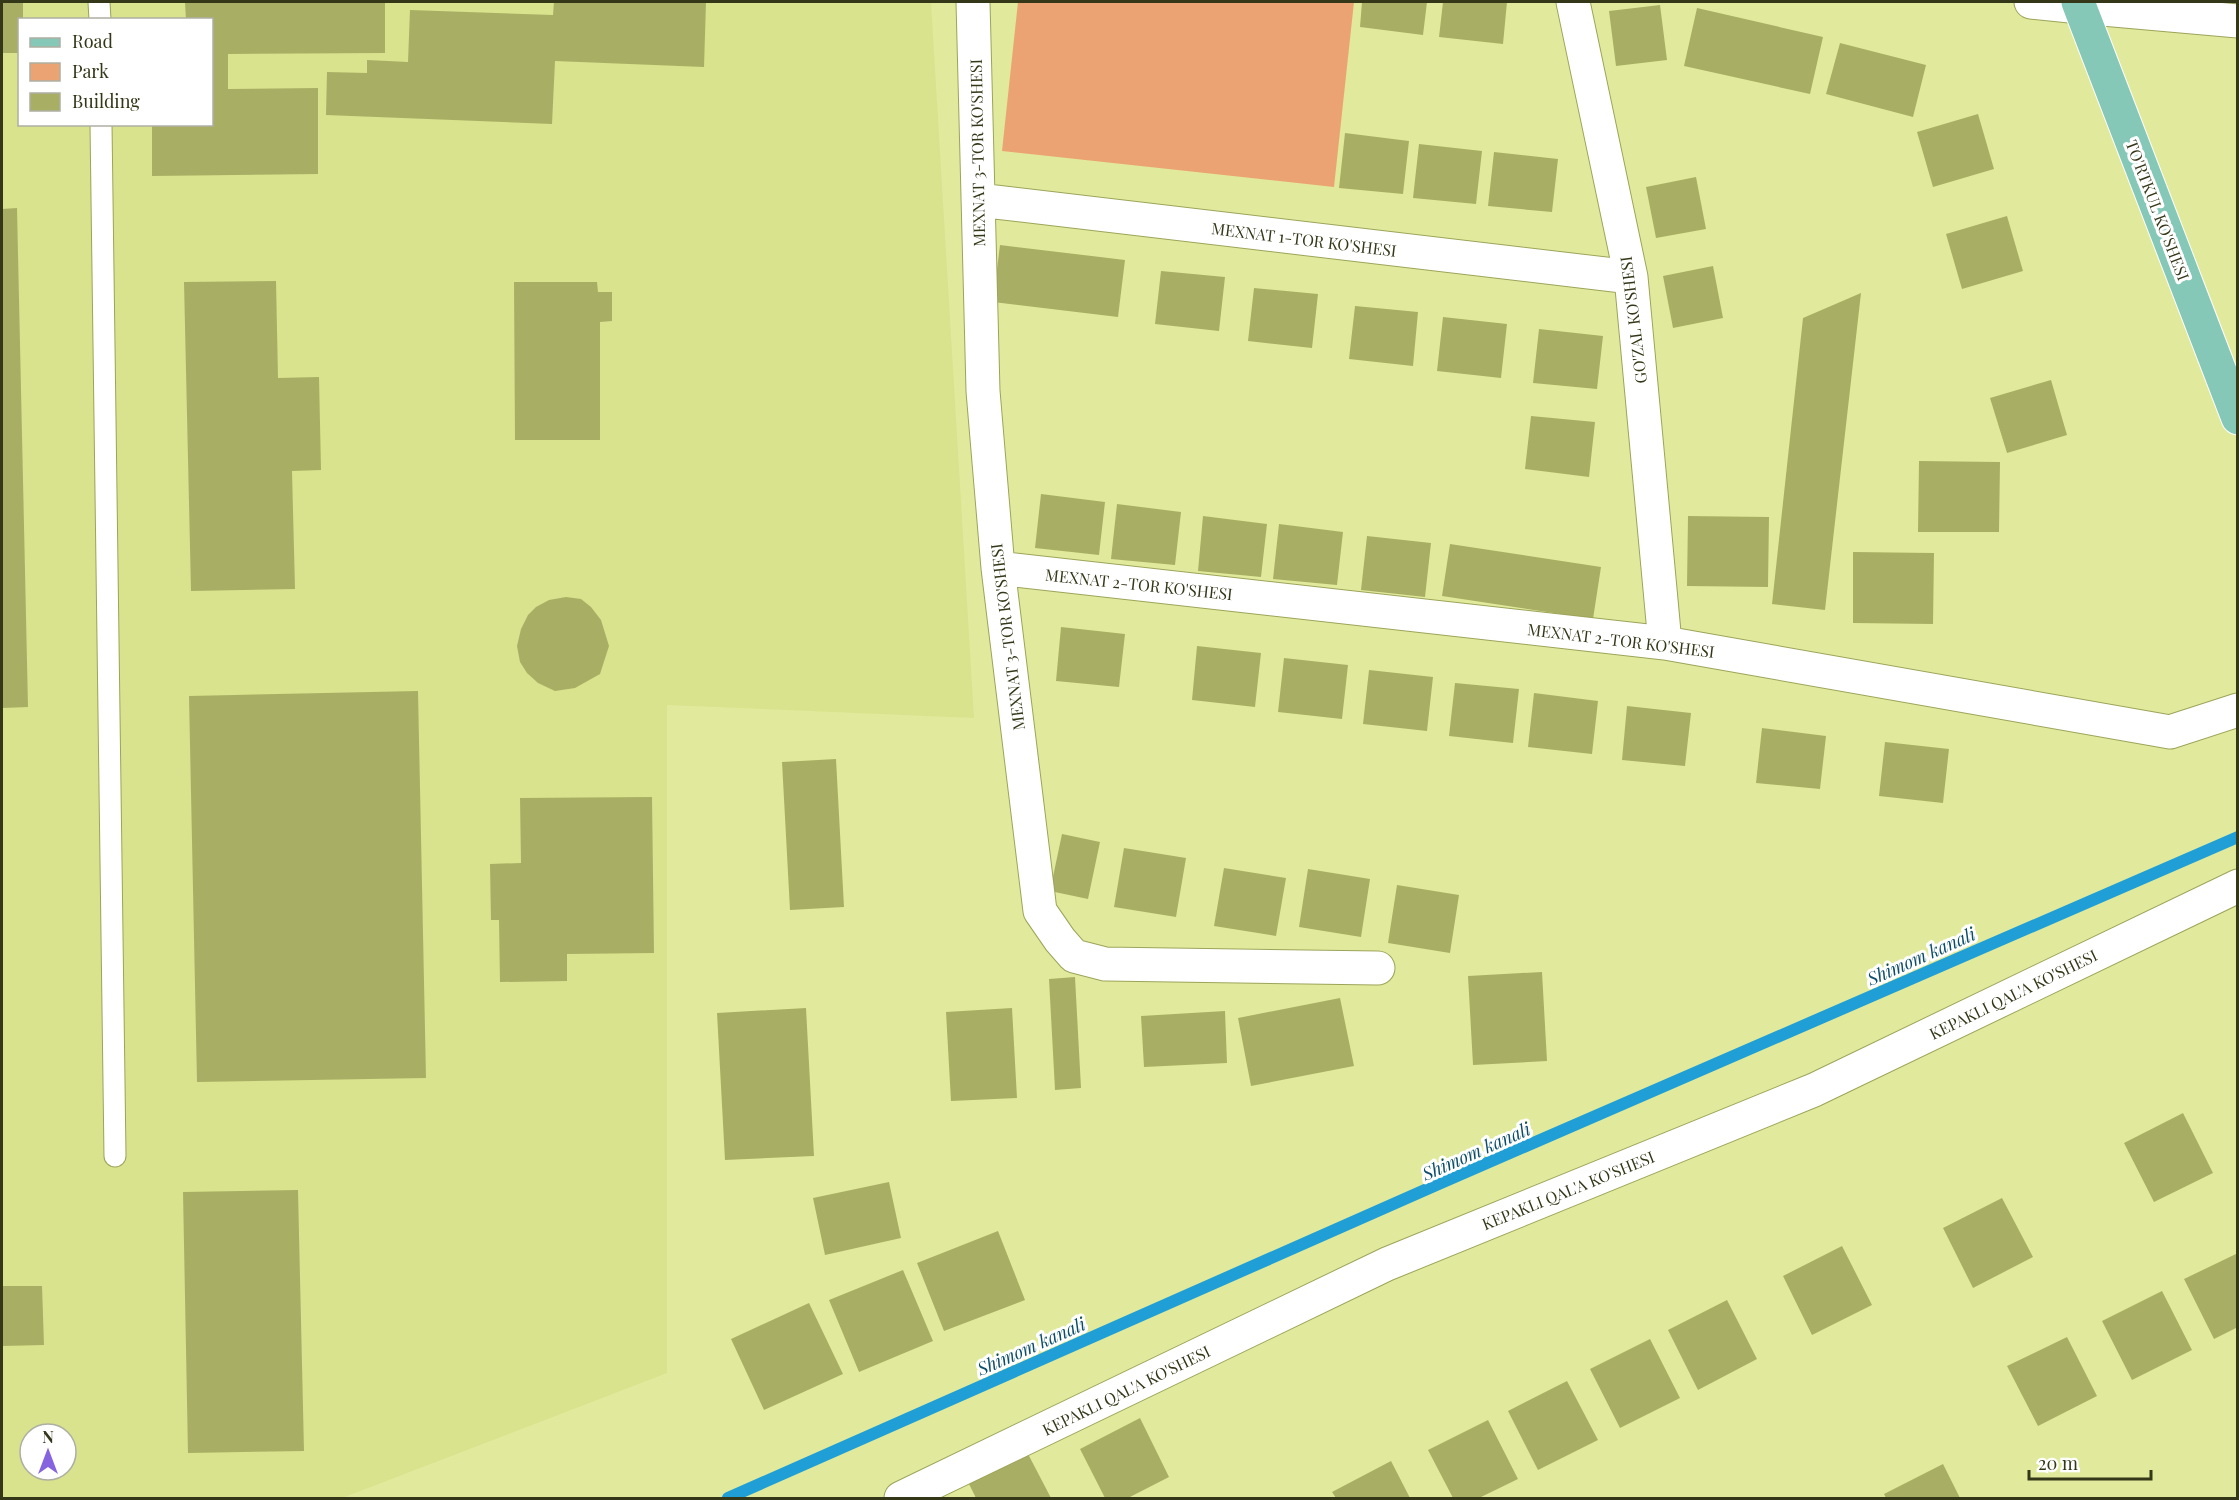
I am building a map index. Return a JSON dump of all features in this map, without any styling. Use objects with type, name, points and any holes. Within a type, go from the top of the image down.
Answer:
[{"type":"main road","name":"TO'RTKUL KO'SHESI","points":[[2079,4],[2238,418]]},
{"type":"street","name":"MEXNAT 3-TOR KO'SHESI","points":[[973,2],[983,391],[998,568],[1041,911],[1060,940],[1074,956],[1105,964],[1378,968]]},
{"type":"street","name":"GO'ZAL KO'SHESI","points":[[1573,2],[1631,278],[1665,643]]},
{"type":"street","points":[[2031,2],[2079,4],[2238,21]]},
{"type":"street","name":"MEXNAT 1-TOR KO'SHESI","points":[[978,200],[1631,278]]},
{"type":"street","name":"MEXNAT 2-TOR KO'SHESI","points":[[998,568],[1665,643],[2170,732],[2238,710]]},
{"type":"street","name":"KEPAKLI QAL'A KO'SHESI","points":[[902,1498],[1388,1264],[1814,1090],[2238,886]]},
{"type":"lane","points":[[99,2],[100,18]]},
{"type":"lane","points":[[101,126],[115,1156]]},
{"type":"shaded area","points":[[2,2],[931,2],[974,718],[667,705],[667,1373],[342,1498],[2,1498]]},
{"type":"green space","points":[[1018,2],[1354,2],[1334,187],[1002,151]]},
{"type":"building","points":[[2,2],[23,2],[23,18],[18,18],[18,53],[2,53]]},
{"type":"building","points":[[185,2],[385,2],[385,53],[228,54],[228,89],[318,88],[318,174],[152,176],[152,126],[213,126],[213,18],[186,18]]},
{"type":"building","points":[[554,2],[706,2],[704,67],[555,61],[552,124],[326,115],[327,72],[367,73],[367,60],[408,62],[410,10],[553,15]]},
{"type":"building","points":[[1362,2],[1427,2],[1423,35],[1360,27]]},
{"type":"building","points":[[1443,2],[1507,2],[1503,44],[1439,37]]},
{"type":"building","points":[[1660,5],[1667,60],[1616,66],[1609,11]]},
{"type":"building","points":[[1697,8],[1823,37],[1810,94],[1684,66]]},
{"type":"building","points":[[1840,43],[1926,65],[1913,117],[1826,94]]},
{"type":"building","points":[[1978,114],[1994,169],[1933,187],[1917,132]]},
{"type":"building","points":[[1345,133],[1409,141],[1403,194],[1339,188]]},
{"type":"building","points":[[1419,144],[1482,151],[1476,204],[1413,198]]},
{"type":"building","points":[[1494,152],[1558,159],[1552,212],[1488,206]]},
{"type":"building","points":[[1696,177],[1706,229],[1656,238],[1646,187]]},
{"type":"building","points":[[17,208],[28,707],[2,708],[2,209]]},
{"type":"building","points":[[2007,216],[2023,271],[1962,289],[1946,234]]},
{"type":"building","points":[[1000,245],[1125,260],[1118,317],[993,302]]},
{"type":"building","points":[[1713,266],[1723,318],[1673,328],[1663,276]]},
{"type":"building","points":[[1161,271],[1225,277],[1219,331],[1155,324]]},
{"type":"building","points":[[276,281],[278,378],[319,377],[321,470],[292,471],[295,589],[191,591],[184,282]]},
{"type":"building","points":[[514,282],[597,282],[598,292],[612,292],[612,321],[600,322],[600,440],[515,440]]},
{"type":"building","points":[[1254,288],[1318,294],[1312,348],[1248,341]]},
{"type":"building","points":[[1861,293],[1825,610],[1772,604],[1803,318]]},
{"type":"building","points":[[1355,306],[1418,312],[1413,366],[1349,359]]},
{"type":"building","points":[[1443,317],[1507,324],[1501,378],[1437,371]]},
{"type":"building","points":[[1539,329],[1603,336],[1597,389],[1533,383]]},
{"type":"building","points":[[2051,380],[2067,435],[2007,453],[1990,398]]},
{"type":"building","points":[[1531,416],[1595,422],[1589,477],[1525,469]]},
{"type":"building","points":[[1919,461],[2000,462],[1999,532],[1918,532]]},
{"type":"building","points":[[1041,494],[1105,502],[1099,555],[1035,548]]},
{"type":"building","points":[[1117,504],[1181,512],[1175,565],[1111,559]]},
{"type":"building","points":[[1203,516],[1267,524],[1261,577],[1198,571]]},
{"type":"building","points":[[1688,516],[1769,517],[1768,587],[1687,586]]},
{"type":"building","points":[[1279,524],[1343,532],[1337,585],[1273,579]]},
{"type":"building","points":[[1367,536],[1431,543],[1425,597],[1361,590]]},
{"type":"building","points":[[1450,544],[1601,567],[1593,619],[1442,596]]},
{"type":"building","points":[[1853,552],[1934,553],[1933,624],[1853,623]]},
{"type":"building","points":[[566,597],[581,599],[591,607],[601,620],[609,646],[600,674],[575,688],[555,691],[538,683],[527,673],[520,662],[517,646],[521,629],[528,615],[536,607],[549,600]]},
{"type":"building","points":[[1061,627],[1125,634],[1119,687],[1056,681]]},
{"type":"building","points":[[1197,646],[1261,653],[1255,707],[1192,700]]},
{"type":"building","points":[[1284,658],[1348,665],[1342,719],[1278,712]]},
{"type":"building","points":[[1369,670],[1433,677],[1427,731],[1363,724]]},
{"type":"building","points":[[1455,683],[1519,689],[1513,743],[1449,736]]},
{"type":"building","points":[[418,691],[426,1078],[197,1082],[189,696]]},
{"type":"building","points":[[1534,693],[1598,701],[1592,754],[1528,747]]},
{"type":"building","points":[[1627,706],[1691,713],[1685,766],[1622,760]]},
{"type":"building","points":[[1762,728],[1826,736],[1820,789],[1756,783]]},
{"type":"building","points":[[1885,742],[1949,749],[1943,803],[1879,796]]},
{"type":"building","points":[[836,759],[844,907],[790,910],[782,762]]},
{"type":"building","points":[[652,797],[654,953],[567,954],[567,981],[500,982],[499,920],[491,920],[490,864],[521,863],[520,798]]},
{"type":"building","points":[[1062,834],[1100,842],[1088,899],[1050,891]]},
{"type":"building","points":[[1124,848],[1186,858],[1176,917],[1114,907]]},
{"type":"building","points":[[1224,868],[1286,878],[1276,936],[1214,926]]},
{"type":"building","points":[[1308,869],[1370,879],[1361,937],[1299,927]]},
{"type":"building","points":[[1397,885],[1459,895],[1450,953],[1388,943]]},
{"type":"building","points":[[1542,972],[1547,1061],[1473,1065],[1468,976]]},
{"type":"building","points":[[1075,977],[1081,1088],[1055,1090],[1049,979]]},
{"type":"building","points":[[1340,998],[1354,1066],[1251,1086],[1238,1018]]},
{"type":"building","points":[[806,1008],[814,1156],[725,1160],[717,1013]]},
{"type":"building","points":[[1012,1008],[1017,1098],[951,1101],[946,1012]]},
{"type":"building","points":[[1225,1011],[1227,1063],[1144,1067],[1141,1016]]},
{"type":"building","points":[[2183,1113],[2213,1173],[2154,1202],[2124,1143]]},
{"type":"building","points":[[889,1182],[901,1238],[825,1255],[813,1198]]},
{"type":"building","points":[[298,1190],[304,1451],[188,1453],[183,1192]]},
{"type":"building","points":[[2002,1198],[2033,1257],[1973,1288],[1943,1228]]},
{"type":"building","points":[[998,1231],[1025,1300],[944,1331],[917,1263]]},
{"type":"building","points":[[1842,1246],[1872,1305],[1812,1335],[1783,1276]]},
{"type":"building","points":[[2238,1253],[2238,1327],[2214,1339],[2184,1279]]},
{"type":"building","points":[[903,1270],[933,1341],[859,1372],[829,1300]]},
{"type":"building","points":[[2,1286],[42,1286],[44,1345],[2,1346]]},
{"type":"building","points":[[2162,1291],[2192,1350],[2132,1380],[2102,1321]]},
{"type":"building","points":[[1727,1300],[1757,1359],[1698,1390],[1668,1330]]},
{"type":"building","points":[[809,1303],[843,1374],[764,1410],[731,1339]]},
{"type":"building","points":[[2067,1337],[2097,1396],[2038,1426],[2007,1366]]},
{"type":"building","points":[[1650,1339],[1680,1398],[1620,1428],[1590,1369]]},
{"type":"building","points":[[1567,1381],[1598,1440],[1538,1470],[1508,1411]]},
{"type":"building","points":[[1140,1418],[1169,1477],[1128,1498],[1105,1498],[1080,1449]]},
{"type":"building","points":[[1488,1420],[1518,1479],[1479,1498],[1453,1498],[1428,1450]]},
{"type":"building","points":[[1027,1452],[1051,1498],[976,1498],[968,1482]]},
{"type":"building","points":[[1391,1461],[1410,1498],[1336,1498],[1332,1492]]},
{"type":"building","points":[[1943,1464],[1960,1498],[1886,1498],[1884,1494]]},
{"type":"waterway","name":"Shimom kanali","points":[[728,1498],[1434,1186],[2238,837]]}]
